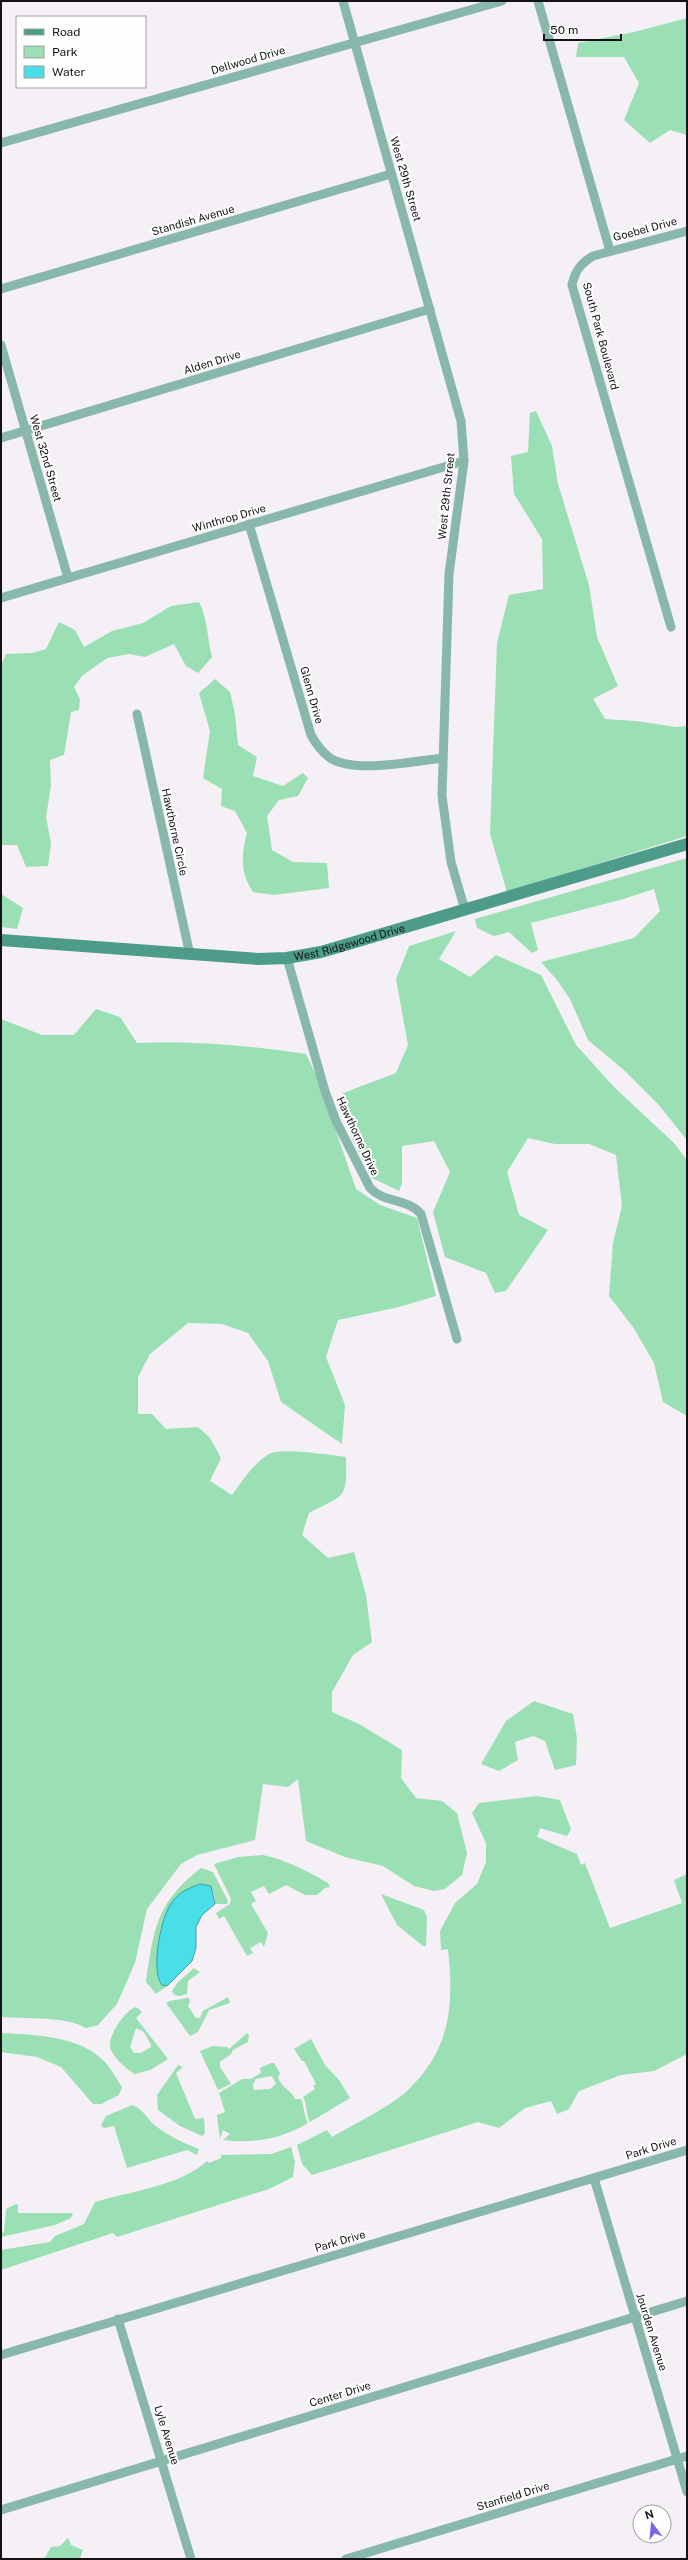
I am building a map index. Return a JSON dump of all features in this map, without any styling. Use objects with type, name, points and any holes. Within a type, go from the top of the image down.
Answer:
[{"type":"street","name":"West 29th Street","points":[[343,1],[461,421],[464,461],[450,574],[442,796],[445,832],[451,862],[465,910]]},
{"type":"street","name":"Dellwood Drive","points":[[1,143],[502,1]]},
{"type":"street","points":[[538,1],[610,252]]},
{"type":"street","name":"Standish Avenue","points":[[1,289],[391,174]]},
{"type":"street","name":"Goebel Drive","points":[[610,252],[687,231]]},
{"type":"street","name":"South Park Boulevard","points":[[610,252],[584,261],[575,272],[572,285],[671,627]]},
{"type":"street","name":"Alden Drive","points":[[1,438],[430,309]]},
{"type":"street","name":"West 32nd Street","points":[[1,345],[68,578]]},
{"type":"street","name":"Winthrop Drive","points":[[1,598],[464,461]]},
{"type":"street","name":"Glenn Drive","points":[[249,524],[311,735],[318,747],[331,758],[348,765],[372,765],[443,758]]},
{"type":"street","name":"Hawthorne Circle","points":[[137,714],[190,955]]},
{"type":"street","name":"West Ridgewood Drive","points":[[1,940],[258,960],[287,958],[321,952],[687,844]]},
{"type":"street","name":"Hawthorne Drive","points":[[287,958],[325,1091],[336,1121],[370,1188],[375,1194],[412,1205],[420,1214],[457,1339]]},
{"type":"street","name":"Park Drive","points":[[1,2355],[687,2150]]},
{"type":"street","name":"Jourden Avenue","points":[[594,2178],[687,2492]]},
{"type":"street","name":"Center Drive","points":[[1,2510],[687,2301]]},
{"type":"street","name":"Lyle Avenue","points":[[118,2319],[162,2460],[190,2559]]},
{"type":"street","name":"Stanfield Drive","points":[[346,2559],[687,2456]]},
{"type":"green space","points":[[687,18],[687,135],[670,130],[650,143],[624,120],[639,83],[624,57],[576,57],[578,43],[634,32]]},
{"type":"green space","points":[[536,411],[552,446],[558,484],[589,585],[597,637],[618,686],[593,699],[605,719],[636,721],[676,727],[687,726],[687,836],[507,892],[490,834],[497,643],[509,595],[543,589],[542,539],[514,494],[511,456],[528,452],[530,413]]},
{"type":"green space","points":[[199,602],[206,622],[212,657],[198,673],[186,666],[174,644],[145,657],[129,654],[107,658],[82,676],[74,687],[80,699],[79,710],[71,712],[64,755],[50,760],[51,786],[46,817],[51,843],[48,866],[26,867],[17,845],[1,845],[1,665],[6,654],[32,653],[46,649],[59,622],[75,630],[84,647],[112,631],[143,623],[171,606]]},
{"type":"green space","points":[[215,679],[230,692],[235,714],[238,745],[257,757],[253,776],[283,786],[303,773],[308,778],[298,796],[279,800],[267,816],[272,850],[293,862],[327,863],[329,888],[274,895],[253,892],[249,885],[243,864],[247,833],[235,811],[221,806],[222,789],[203,778],[210,731],[199,693]]},
{"type":"green space","points":[[687,858],[687,1140],[657,1103],[625,1071],[588,1040],[570,999],[557,980],[541,962],[634,938],[660,911],[654,889],[620,900],[531,923],[538,950],[532,953],[509,932],[494,936],[477,928],[475,919]]},
{"type":"green space","points":[[1,894],[23,908],[17,929],[1,927]]},
{"type":"green space","points":[[456,931],[439,959],[470,977],[496,955],[541,975],[576,1045],[615,1088],[674,1143],[687,1160],[687,1416],[663,1402],[654,1363],[633,1327],[609,1296],[613,1243],[622,1206],[616,1155],[589,1144],[555,1144],[528,1138],[507,1172],[519,1215],[548,1230],[506,1291],[495,1293],[486,1273],[445,1257],[433,1212],[450,1172],[434,1141],[402,1146],[402,1183],[399,1191],[372,1178],[351,1136],[343,1093],[396,1073],[408,1045],[396,979],[409,946]]},
{"type":"green space","points":[[96,1009],[120,1017],[137,1043],[180,1042],[222,1044],[306,1054],[318,1079],[356,1189],[380,1205],[417,1218],[436,1296],[399,1307],[338,1320],[326,1357],[345,1405],[342,1444],[281,1402],[268,1361],[248,1333],[222,1324],[188,1323],[150,1354],[138,1377],[138,1414],[152,1414],[166,1429],[198,1427],[210,1438],[221,1458],[210,1481],[232,1495],[253,1467],[263,1458],[275,1452],[295,1451],[346,1457],[346,1481],[344,1489],[337,1498],[309,1513],[302,1535],[328,1558],[354,1552],[366,1595],[372,1642],[353,1655],[332,1692],[332,1712],[359,1724],[402,1750],[401,1778],[416,1798],[442,1801],[457,1813],[467,1853],[462,1875],[445,1889],[434,1891],[414,1886],[383,1866],[345,1857],[306,1841],[298,1779],[288,1787],[263,1784],[255,1840],[197,1855],[181,1864],[147,1909],[135,1963],[117,2004],[98,2025],[86,2028],[78,2024],[57,2020],[1,2017],[1,1019],[42,1035],[74,1035]]},
{"type":"green space","points":[[534,1701],[573,1714],[577,1738],[576,1765],[555,1770],[545,1741],[533,1736],[515,1742],[518,1760],[499,1771],[481,1764],[506,1721]]},
{"type":"green space","points":[[537,1796],[560,1800],[571,1829],[567,1836],[540,1828],[537,1837],[577,1854],[581,1865],[585,1863],[610,1928],[682,1903],[674,1880],[687,1874],[687,2054],[654,2071],[621,2075],[579,2091],[569,2109],[557,2114],[551,2101],[525,2108],[499,2128],[478,2122],[312,2175],[302,2164],[297,2145],[327,2130],[332,2137],[393,2102],[409,2089],[423,2074],[434,2058],[446,2025],[450,1989],[448,1949],[441,1950],[440,1931],[455,1903],[477,1884],[486,1862],[486,1843],[472,1813],[479,1803]]},
{"type":"green space","points":[[263,1855],[297,1866],[328,1883],[330,1887],[325,1888],[317,1895],[305,1895],[286,1885],[269,1894],[264,1886],[251,1892],[256,1901],[251,1904],[268,1933],[264,1947],[261,1942],[250,1948],[253,1953],[247,1956],[224,1916],[219,1919],[216,1913],[230,1904],[231,1899],[214,1864],[238,1857]]},
{"type":"green space","points":[[201,1868],[213,1872],[228,1901],[227,1904],[215,1904],[214,1893],[158,1974],[159,1981],[167,1986],[156,1994],[146,1982],[155,1932],[160,1918],[166,1905],[175,1893]]},
{"type":"green space","points":[[381,1894],[424,1910],[427,1917],[426,1946],[423,1946],[397,1925]]},
{"type":"green space","points":[[194,1968],[200,1972],[188,1981],[187,1994],[180,1996],[174,1995],[172,1991],[177,1983]]},
{"type":"green space","points":[[188,1997],[190,2001],[188,2006],[196,2018],[200,2018],[203,2011],[228,1997],[230,2003],[209,2010],[198,2032],[190,2036],[166,2003]]},
{"type":"green space","points":[[136,2007],[142,2012],[136,2018],[168,2059],[150,2070],[135,2074],[120,2062],[111,2051],[110,2047],[114,2030],[122,2018]],"holes":[[[136,2028],[144,2032],[151,2047],[141,2053],[134,2053],[130,2047]]]},
{"type":"green space","points":[[1,2033],[56,2038],[83,2046],[105,2062],[122,2087],[119,2095],[101,2104],[93,2104],[61,2067],[37,2057],[1,2052]]},
{"type":"green space","points":[[247,2033],[249,2035],[248,2042],[233,2050],[231,2054],[220,2062],[220,2067],[231,2084],[218,2090],[200,2051],[213,2046],[227,2047],[229,2049]]},
{"type":"green space","points":[[311,2039],[325,2065],[339,2080],[350,2098],[310,2122],[306,2103],[303,2097],[315,2089],[313,2086],[316,2084],[304,2061],[302,2061],[294,2049]]},
{"type":"green space","points":[[274,2063],[280,2073],[278,2078],[282,2085],[295,2099],[301,2099],[308,2123],[288,2133],[256,2141],[223,2140],[230,2134],[223,2130],[220,2139],[217,2115],[225,2112],[219,2093],[242,2079],[251,2079],[261,2073],[260,2068]],"holes":[[[272,2076],[276,2084],[270,2089],[254,2090],[253,2084],[256,2079]]]},
{"type":"green space","points":[[178,2065],[183,2067],[176,2073],[195,2119],[204,2118],[205,2133],[202,2136],[180,2126],[158,2110],[157,2095]]},
{"type":"green space","points":[[132,2105],[140,2109],[162,2131],[177,2140],[199,2149],[197,2155],[187,2150],[127,2168],[114,2126],[104,2128],[101,2125],[106,2116]]},
{"type":"green space","points":[[291,2147],[295,2162],[293,2177],[269,2189],[117,2237],[113,2233],[1,2270],[1,2250],[50,2242],[55,2236],[84,2224],[95,2202],[169,2182],[184,2176],[207,2161],[209,2163],[221,2158],[221,2155],[271,2154]]},
{"type":"green space","points":[[16,2204],[18,2205],[18,2213],[73,2213],[71,2218],[55,2225],[1,2237],[1,2233],[4,2232],[6,2209]]},
{"type":"green space","points":[[68,2538],[71,2545],[83,2550],[80,2559],[44,2559],[51,2547],[60,2546]]},
{"type":"water","points":[[200,1884],[211,1886],[215,1904],[202,1915],[196,1927],[196,1948],[192,1961],[167,1986],[162,1985],[157,1968],[157,1956],[158,1944],[164,1919],[172,1902],[181,1893]]}]
